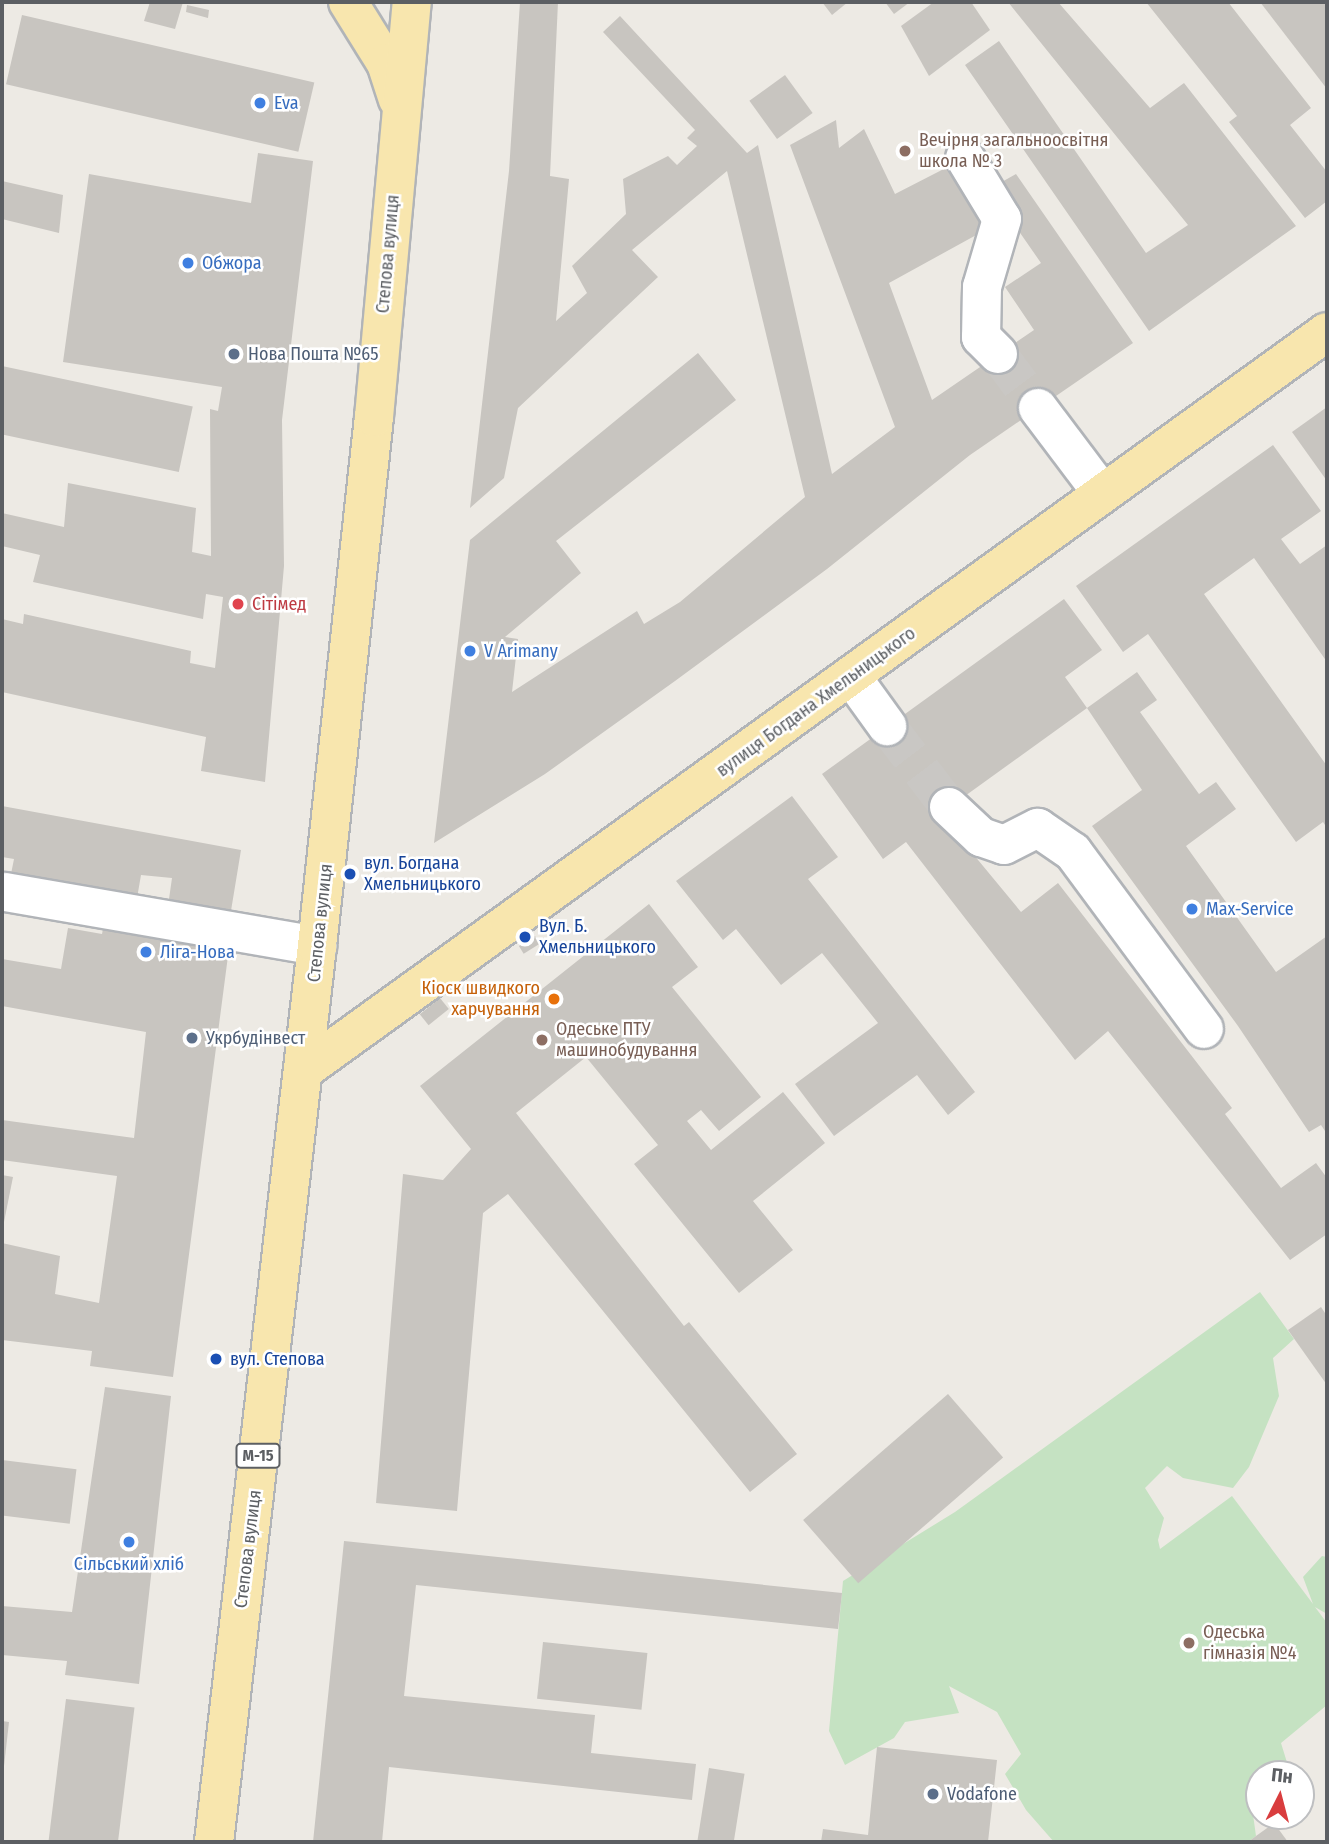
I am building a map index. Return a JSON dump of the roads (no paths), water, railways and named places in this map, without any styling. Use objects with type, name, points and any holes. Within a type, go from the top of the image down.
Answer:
[{"type":"main road","points":[[348,2],[386,63],[401,107]]},
{"type":"main road","name":"Степова вулиця","points":[[214,1842],[304,1070],[374,417],[412,2]]},
{"type":"main road","name":"вулиця Богдана Хмельницького","points":[[304,1070],[1327,332]]},
{"type":"lane","points":[[965,158],[1002,219],[982,287],[981,337],[998,354]]},
{"type":"lane","points":[[1038,408],[1102,493]]},
{"type":"lane","points":[[851,676],[887,726]]},
{"type":"lane","points":[[949,807],[981,837],[1003,845],[1038,828],[1073,852],[1204,1029]]},
{"type":"lane","points":[[5,892],[317,946]]},
{"type":"tunnel","points":[[998,354],[1038,408]]},
{"type":"tunnel","points":[[887,726],[949,807]]},
{"type":"place","name":"Eva","points":[[260,103]]},
{"type":"place","name":"Вечірня загальноосвітня школа № 3","points":[[905,151]]},
{"type":"place","name":"Обжора","points":[[188,263]]},
{"type":"place","name":"Нова Пошта №65","points":[[234,354]]},
{"type":"place","name":"Сітімед","points":[[238,604]]},
{"type":"place","name":"V Arimany","points":[[470,651]]},
{"type":"place","name":"вул. Богдана Хмельницького","points":[[350,874]]},
{"type":"place","name":"Max-Service","points":[[1192,909]]},
{"type":"place","name":"Вул. Б. Хмельницького","points":[[525,937]]},
{"type":"place","name":"Ліга-Нова","points":[[146,952]]},
{"type":"place","name":"Кіоск швидкого харчування","points":[[554,999]]},
{"type":"place","name":"Укрбудінвест","points":[[192,1038]]},
{"type":"place","name":"Одеське ПТУ машинобудування","points":[[542,1040]]},
{"type":"place","name":"вул. Степова","points":[[216,1359]]},
{"type":"place","name":"Сільський хліб","points":[[129,1542]]},
{"type":"place","name":"Одеська гімназія №4","points":[[1189,1643]]},
{"type":"place","name":"Vodafone","points":[[933,1794]]}]
